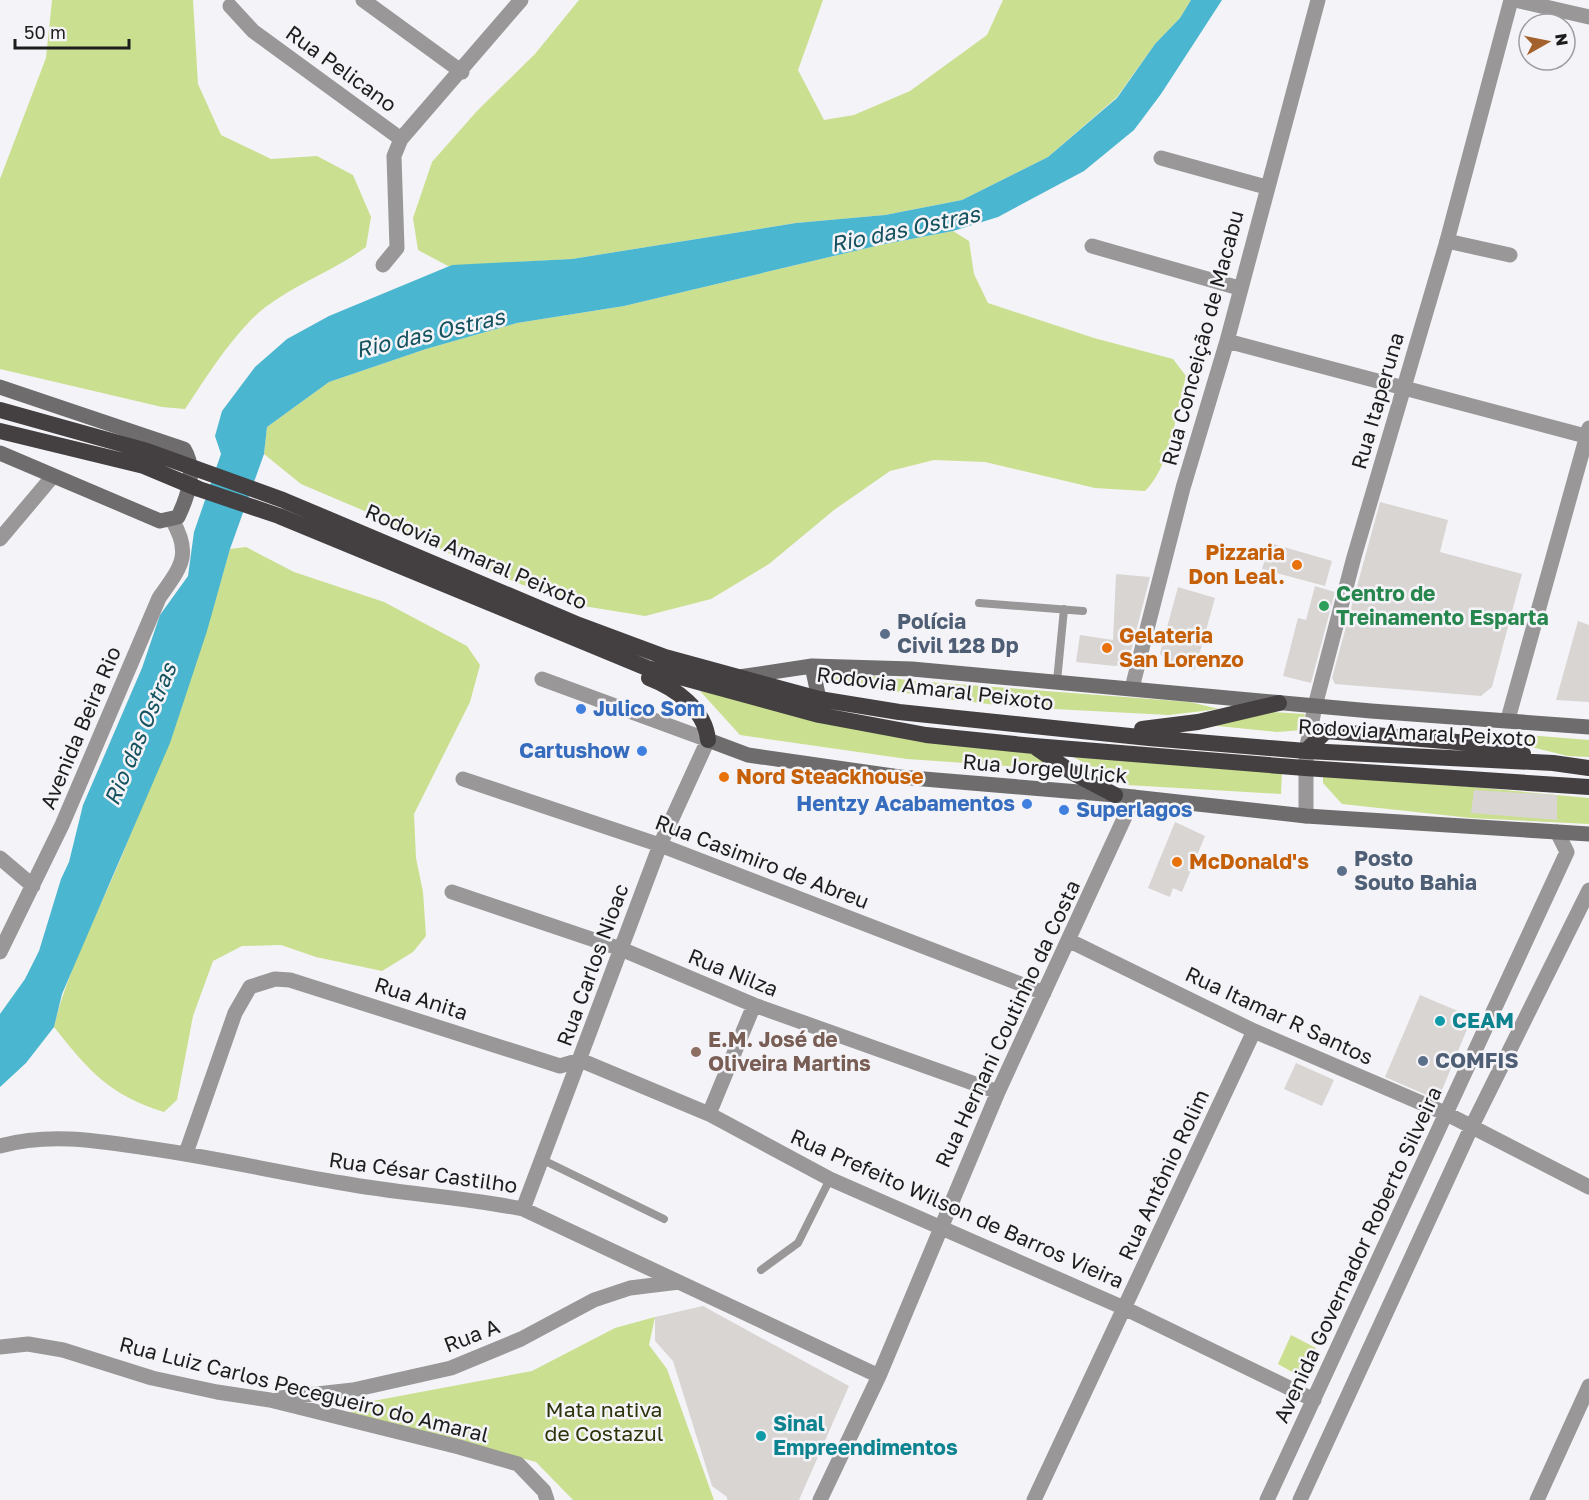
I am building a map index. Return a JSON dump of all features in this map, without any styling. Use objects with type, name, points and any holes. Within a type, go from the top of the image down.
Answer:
[{"type":"highway","name":"Rodovia Amaral Peixoto","points":[[0,410],[145,459],[199,489],[281,508],[665,657],[819,699],[899,711],[1096,732],[1306,750],[1326,732],[1469,743],[1510,750],[1553,763],[1589,768]]},
{"type":"highway","name":"Rodovia Amaral Peixoto","points":[[0,431],[145,459]]},
{"type":"highway","name":"Rodovia Amaral Peixoto","points":[[281,508],[597,649],[647,668],[819,716],[926,735],[1034,746],[1305,768],[1589,787]]},
{"type":"highway","points":[[597,649],[618,667],[667,685],[703,720],[708,740]]},
{"type":"highway","points":[[1096,732],[1173,726],[1279,703]]},
{"type":"highway","points":[[1034,746],[1073,773],[1114,795]]},
{"type":"main road","points":[[0,387],[184,449],[190,464],[188,492],[178,517],[172,520],[160,520],[0,453]]},
{"type":"main road","points":[[739,677],[812,666],[912,669],[1279,703],[1589,727]]},
{"type":"main road","points":[[812,666],[819,699]]},
{"type":"main road","name":"Rua Jorge Ulrick","points":[[708,740],[748,756],[900,777],[1114,795],[1306,816],[1589,834]]},
{"type":"street","points":[[363,0],[462,72]]},
{"type":"street","points":[[383,265],[398,248],[394,156],[401,139],[462,72],[521,0]]},
{"type":"street","name":"Rua Conceição de Macabu","points":[[1132,688],[1183,488],[1227,341],[1239,288],[1318,0]]},
{"type":"street","points":[[1513,0],[1589,17]]},
{"type":"street","name":"Rua Itaperuna","points":[[1306,816],[1306,750],[1316,706],[1403,386],[1447,241],[1513,0]]},
{"type":"street","name":"Rua Pelicano","points":[[230,6],[253,31],[401,139]]},
{"type":"street","points":[[1161,158],[1266,187]]},
{"type":"street","points":[[1447,241],[1510,255]]},
{"type":"street","points":[[1092,246],[1239,288]]},
{"type":"street","points":[[1227,341],[1588,434],[1508,719]]},
{"type":"street","points":[[0,539],[53,476]]},
{"type":"street","name":"Avenida Beira Rio","points":[[0,952],[33,886],[159,598],[179,569],[185,549],[172,520]]},
{"type":"street","name":"Rua Jorge Ulrick","points":[[542,679],[708,740]]},
{"type":"street","name":"Rua Carlos Nioac","points":[[523,1209],[660,845],[708,740]]},
{"type":"street","name":"Rua Casimiro de Abreu","points":[[463,779],[660,845],[1044,993]]},
{"type":"street","name":"Rua Hernani Coutinho da Costa","points":[[820,1500],[879,1376],[998,1092],[1070,941],[1134,797]]},
{"type":"street","name":"Avenida Governador Roberto Silveira","points":[[1267,1500],[1567,852],[1557,832]]},
{"type":"street","points":[[0,858],[33,886]]},
{"type":"street","points":[[1300,1500],[1471,1128],[1589,890]]},
{"type":"street","name":"Rua Nilza","points":[[452,892],[621,949],[754,1005],[998,1092]]},
{"type":"street","name":"Rua Itamar R Santos","points":[[1070,941],[1254,1030],[1447,1114],[1589,1187]]},
{"type":"street","name":"Rua Anita","points":[[186,1153],[235,1012],[250,987],[275,979],[290,980],[560,1066],[580,1060]]},
{"type":"street","points":[[709,1114],[754,1005]]},
{"type":"street","name":"Rua Antônio Rolim","points":[[1034,1500],[1254,1030]]},
{"type":"street","name":"Rua Prefeito Wilson de Barros Vieira","points":[[580,1060],[709,1114],[830,1179],[1124,1308],[1314,1400]]},
{"type":"street","name":"Rua César Castilho","points":[[0,1146],[24,1140],[78,1138],[186,1153],[345,1184],[468,1198],[523,1209],[879,1376]]},
{"type":"street","name":"Rua A","points":[[270,1400],[353,1390],[451,1368],[521,1339],[594,1300],[630,1288],[679,1282]]},
{"type":"street","name":"Rua Luiz Carlos Pecegueiro do Amaral","points":[[0,1347],[28,1344],[63,1350],[152,1378],[217,1392],[270,1400],[459,1447],[518,1464],[544,1491],[547,1500]]},
{"type":"street","points":[[1543,1498],[1589,1386]]},
{"type":"lane","points":[[979,603],[1083,611]]},
{"type":"lane","points":[[1057,681],[1064,609]]},
{"type":"lane","points":[[541,1159],[664,1219]]},
{"type":"lane","points":[[761,1270],[798,1243],[830,1179]]},
{"type":"green space","points":[[52,0],[193,0],[198,84],[221,135],[271,159],[317,156],[353,175],[371,217],[366,247],[291,290],[263,309],[232,342],[185,409],[162,407],[0,369],[0,179],[46,58]]},
{"type":"green space","points":[[579,0],[823,0],[798,70],[824,120],[854,115],[910,91],[987,35],[1003,0],[1191,0],[1180,18],[1155,44],[1117,97],[1048,157],[962,200],[885,215],[796,223],[572,259],[448,266],[418,250],[413,218],[432,162],[477,111],[535,54]]},
{"type":"green space","points":[[953,231],[969,241],[974,274],[988,303],[1094,338],[1173,359],[1186,376],[1167,453],[1154,481],[1145,491],[1095,488],[985,462],[934,460],[890,471],[834,510],[769,564],[711,599],[645,616],[571,604],[468,563],[381,518],[301,484],[264,454],[267,427],[329,382],[426,349],[517,323],[624,306],[880,245]]},
{"type":"green space","points":[[246,547],[294,572],[384,602],[467,646],[480,665],[470,702],[414,814],[416,858],[423,892],[426,936],[413,952],[382,971],[316,957],[281,945],[242,946],[213,961],[193,1016],[177,1100],[164,1112],[128,1098],[101,1079],[54,1027],[75,962],[121,858],[166,743],[207,627],[230,549]]},
{"type":"green space","points":[[836,671],[915,681],[1190,702],[1219,709],[1169,715],[1015,707],[936,698],[833,681]]},
{"type":"green space","points":[[700,691],[1030,752],[1066,773],[1038,768],[907,759],[740,735]]},
{"type":"green space","points":[[1271,712],[1305,714],[1302,730],[1277,732],[1208,725]]},
{"type":"green space","points":[[1527,735],[1589,740],[1589,757],[1568,756],[1527,746]]},
{"type":"green space","points":[[1073,757],[1282,771],[1281,794],[1127,785]]},
{"type":"green space","points":[[1323,773],[1589,798],[1589,824],[1471,818],[1342,804],[1323,783]]},
{"type":"green space","name":"Mata nativa de Costazul","points":[[655,1317],[649,1345],[667,1369],[714,1500],[573,1500],[536,1462],[350,1413],[357,1404],[532,1371],[615,1328]]},
{"type":"green space","points":[[1291,1335],[1316,1348],[1301,1377],[1278,1364]]},
{"type":"water","name":"Rio das Ostras","points":[[1191,0],[1222,0],[1161,94],[1134,130],[1084,171],[998,217],[953,231],[880,245],[624,306],[517,323],[426,349],[329,382],[267,427],[264,454],[230,549],[207,631],[170,743],[62,994],[54,1027],[26,1063],[0,1087],[0,1014],[25,979],[39,951],[61,879],[69,862],[83,805],[142,668],[160,615],[188,576],[194,532],[221,454],[215,436],[222,411],[255,367],[287,339],[329,316],[452,265],[572,259],[796,223],[885,215],[962,200],[1048,157],[1117,98],[1155,44],[1180,18]]},
{"type":"building","points":[[1380,502],[1448,520],[1440,552],[1522,574],[1492,687],[1481,696],[1335,684],[1332,678]]},
{"type":"building","name":"Pizzaria Don Leal.","points":[[1270,543],[1332,561],[1325,586],[1262,569]]},
{"type":"building","points":[[1116,574],[1150,577],[1128,663],[1115,666],[1076,662],[1080,635],[1113,640]]},
{"type":"building","points":[[1315,586],[1335,592],[1311,683],[1283,676],[1298,618],[1306,620]]},
{"type":"building","points":[[1178,587],[1215,598],[1195,670],[1166,663],[1160,653]]},
{"type":"building","points":[[1578,621],[1589,625],[1589,702],[1556,700]]},
{"type":"building","points":[[1474,790],[1557,795],[1557,820],[1471,813]]},
{"type":"building","name":"McDonald's","points":[[1175,822],[1205,836],[1182,892],[1173,888],[1170,897],[1148,888]]},
{"type":"building","name":"COMFIS","points":[[1420,995],[1472,1017],[1438,1100],[1385,1077]]},
{"type":"building","points":[[1296,1063],[1334,1080],[1322,1106],[1284,1089]]},
{"type":"building","name":"Sinal Empreendimentos","points":[[703,1306],[849,1386],[799,1500],[727,1500],[727,1497],[712,1486],[673,1361],[655,1341],[655,1317]]},
{"type":"place","name":"Pizzaria Don Leal.","points":[[1297,565]]},
{"type":"place","name":"Centro de Treinamento Esparta","points":[[1324,606]]},
{"type":"place","name":"Polícia Civil 128 Dp","points":[[885,634]]},
{"type":"place","name":"Gelateria San Lorenzo","points":[[1107,648]]},
{"type":"place","name":"Julico Som","points":[[581,709]]},
{"type":"place","name":"Cartushow","points":[[642,751]]},
{"type":"place","name":"Nord Steackhouse","points":[[724,777]]},
{"type":"place","name":"Hentzy Acabamentos","points":[[1027,804]]},
{"type":"place","name":"Superlagos","points":[[1064,810]]},
{"type":"place","name":"McDonald's","points":[[1177,862]]},
{"type":"place","name":"Posto Souto Bahia","points":[[1342,871]]},
{"type":"place","name":"CEAM","points":[[1440,1021]]},
{"type":"place","name":"E.M. José de Oliveira Martins","points":[[696,1052]]},
{"type":"place","name":"COMFIS","points":[[1423,1061]]},
{"type":"place","name":"Sinal Empreendimentos","points":[[761,1436]]}]
